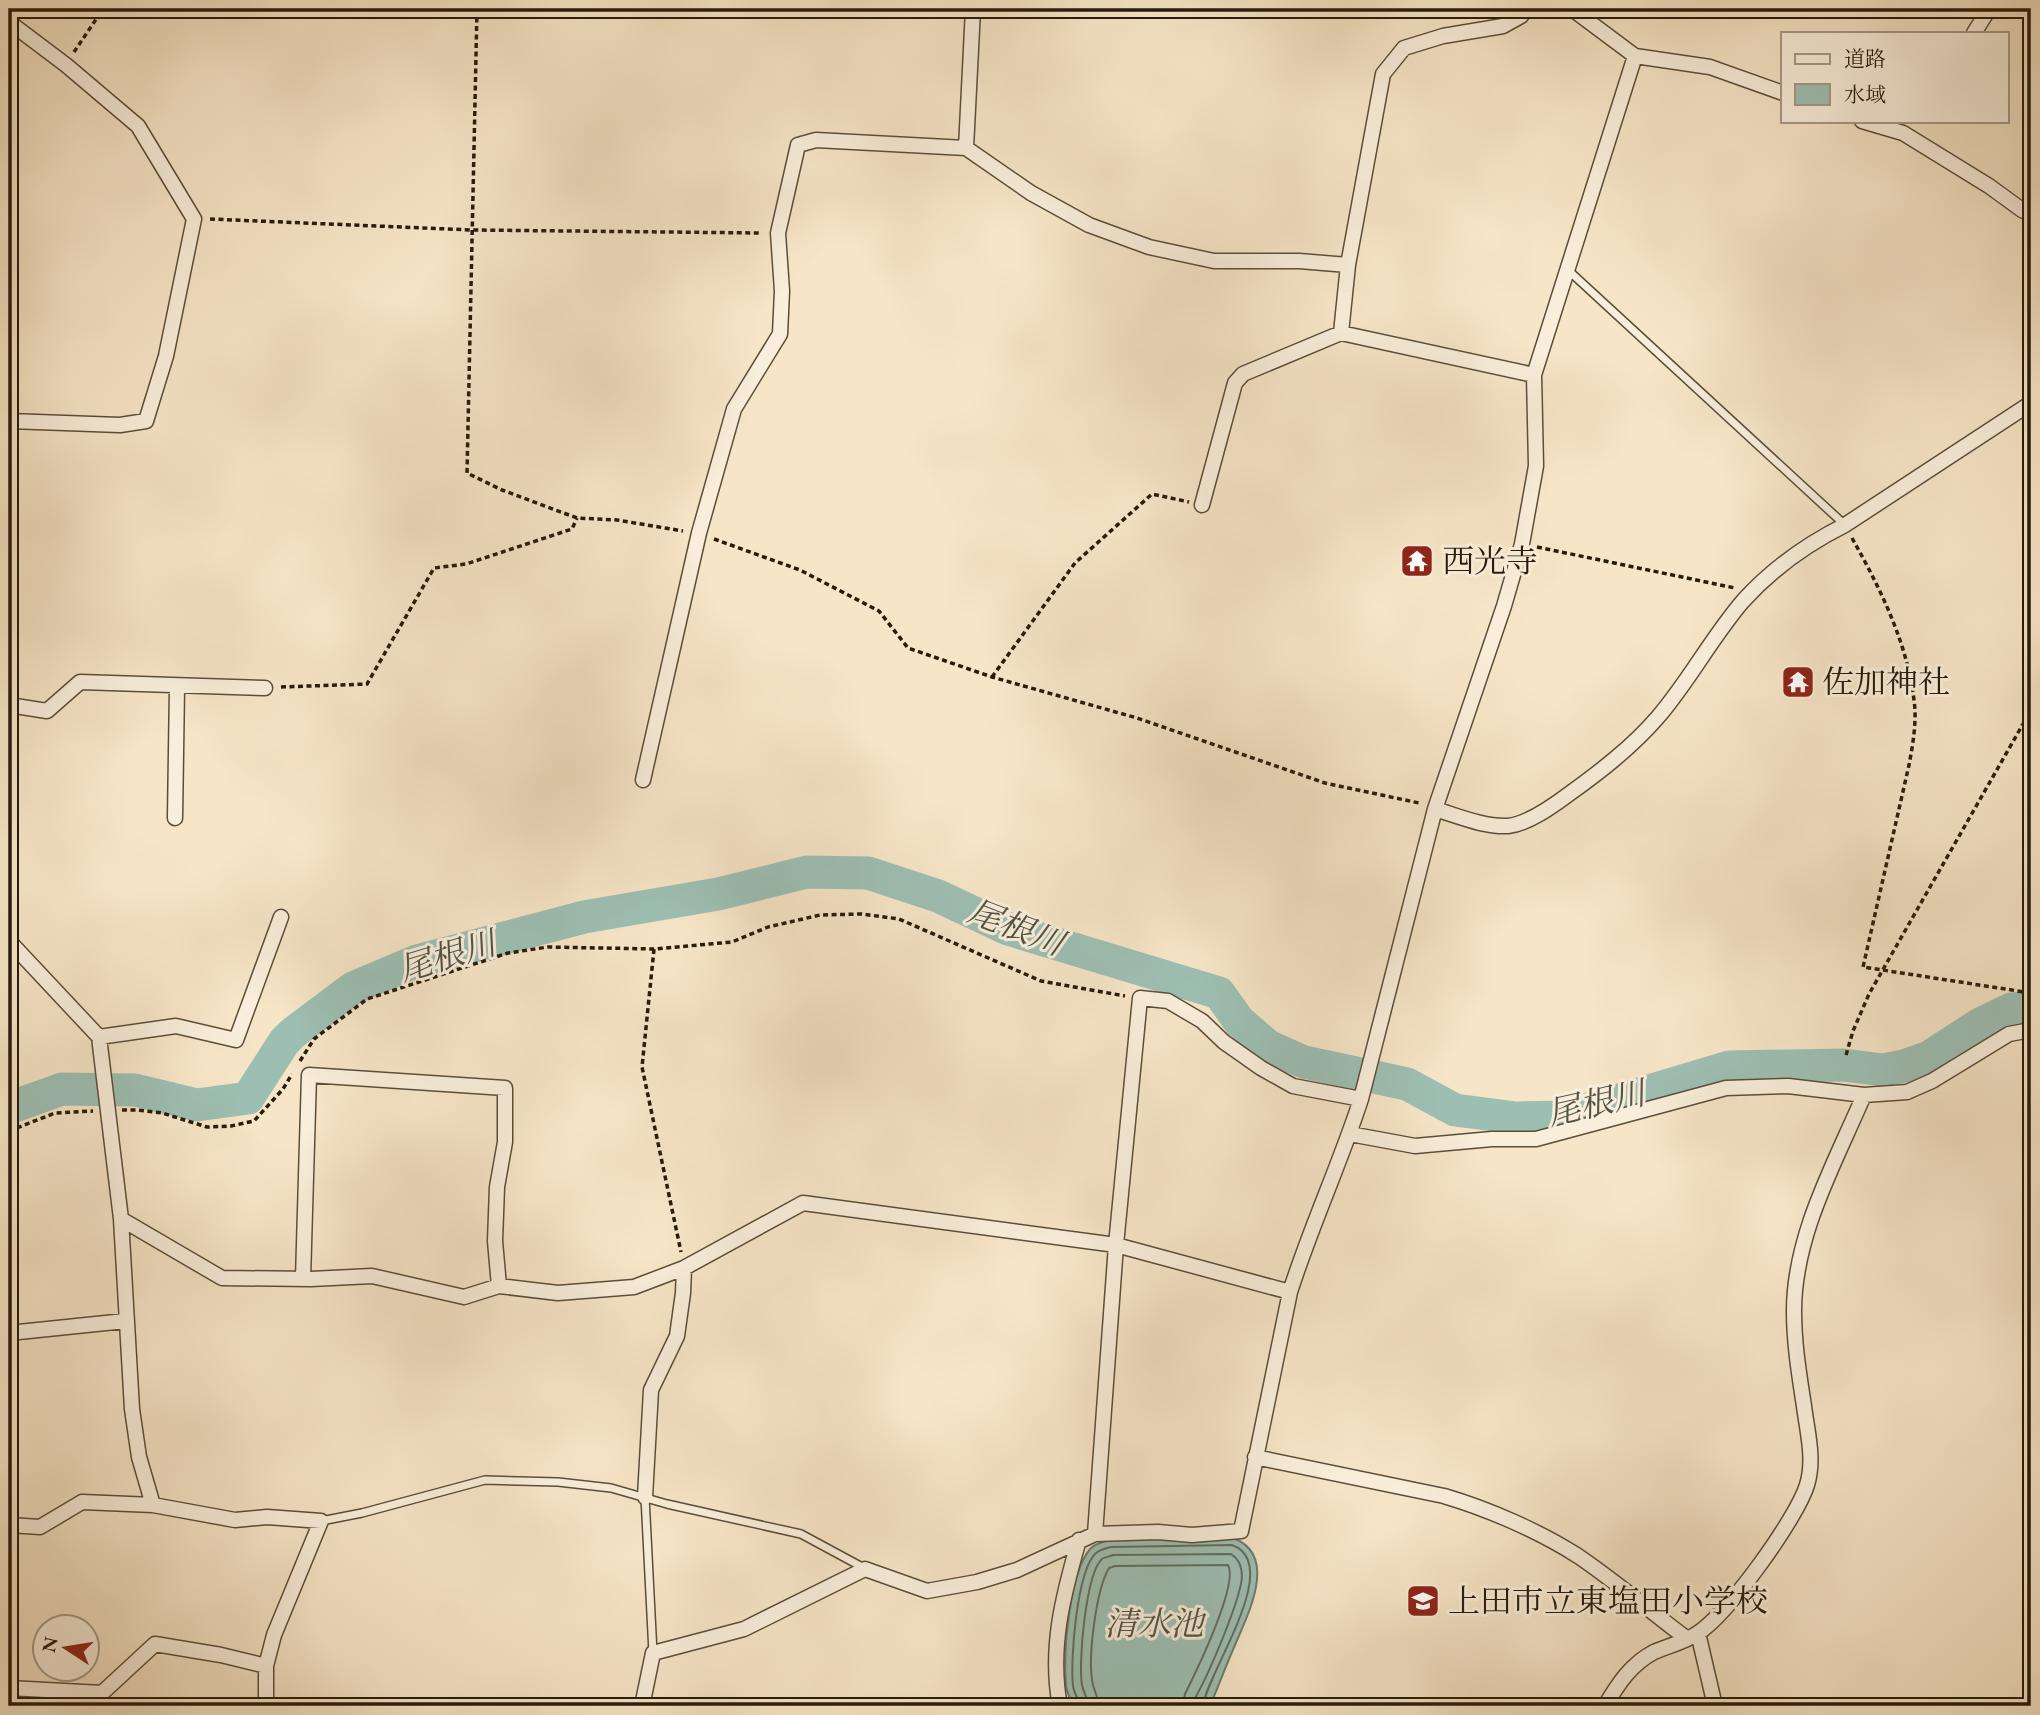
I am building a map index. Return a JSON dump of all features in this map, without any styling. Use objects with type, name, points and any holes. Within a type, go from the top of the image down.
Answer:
[{"type":"street","points":[[966,148],[973,9]]},
{"type":"street","points":[[1341,333],[1348,265],[1383,74],[1404,48],[1443,36],[1503,26],[1521,16],[1526,9]]},
{"type":"street","points":[[1572,9],[1634,56],[1710,67],[1781,92]]},
{"type":"street","points":[[1975,32],[1989,9]]},
{"type":"street","points":[[9,22],[138,126],[194,219],[166,356],[146,421],[106,425],[9,421]]},
{"type":"street","points":[[642,1706],[653,1653],[744,1629],[865,1569],[927,1591],[976,1582],[1017,1570],[1095,1534],[1158,1532],[1192,1535],[1241,1531],[1290,1292],[1302,1254],[1350,1134],[1435,809],[1504,606],[1522,544],[1535,466],[1534,375],[1634,56]]},
{"type":"street","points":[[1869,122],[1906,127],[2031,214]]},
{"type":"street","points":[[643,780],[699,533],[734,409],[780,334],[782,291],[778,233],[799,145],[816,140],[966,148],[1031,193],[1089,225],[1149,247],[1214,261],[1299,261],[1348,265]]},
{"type":"street","points":[[1202,505],[1235,383],[1243,374],[1341,333],[1534,375]]},
{"type":"street","points":[[1435,809],[1489,825],[1511,826],[1560,801],[1616,760],[1658,717],[1753,591],[1768,576],[1815,540],[1846,525],[2031,403]]},
{"type":"street","points":[[9,705],[47,711],[80,682],[265,688]]},
{"type":"street","points":[[175,818],[177,687]]},
{"type":"street","points":[[99,1037],[176,1026],[236,1040],[281,917]]},
{"type":"street","points":[[9,941],[99,1037],[121,1219],[133,1421],[139,1457],[153,1506]]},
{"type":"street","points":[[1095,1534],[1116,1245],[1140,998],[1168,1001],[1202,1021],[1224,1042],[1261,1068],[1293,1086],[1363,1092]]},
{"type":"street","points":[[1350,1134],[1415,1146],[1492,1139],[1536,1139],[1726,1088],[1788,1086],[1864,1095],[1907,1091],[1933,1081],[2010,1034],[2031,1030]]},
{"type":"street","points":[[303,1279],[309,1075],[505,1088],[505,1142],[498,1187],[495,1241],[499,1286]]},
{"type":"street","points":[[1605,1706],[1632,1668],[1651,1654],[1692,1636],[1726,1608],[1798,1507],[1807,1485],[1811,1454],[1797,1358],[1794,1311],[1796,1282],[1812,1218],[1864,1095]]},
{"type":"street","points":[[121,1219],[222,1278],[372,1276],[464,1297],[499,1286],[558,1293],[634,1287],[684,1268],[803,1203],[1116,1245],[1290,1292]]},
{"type":"street","points":[[645,1497],[651,1390],[677,1336],[684,1268]]},
{"type":"street","points":[[9,1333],[125,1321]]},
{"type":"street","points":[[1255,1457],[1469,1503],[1507,1519],[1577,1556],[1692,1636],[1715,1706]]},
{"type":"street","points":[[9,1525],[40,1527],[82,1502],[153,1506],[235,1520],[267,1517],[321,1521],[274,1636],[266,1666],[266,1706]]},
{"type":"street","points":[[1060,1706],[1056,1639],[1064,1591],[1079,1540]]},
{"type":"street","points":[[9,1688],[102,1693],[155,1644],[266,1666]]},
{"type":"lane","points":[[1568,270],[1846,525]]},
{"type":"lane","points":[[321,1521],[362,1513],[485,1480],[558,1482],[598,1486],[801,1534],[865,1569]]},
{"type":"lane","points":[[645,1497],[653,1653]]},
{"type":"path","points":[[65,65],[103,9]]},
{"type":"path","points":[[477,9],[467,473],[502,490],[577,518],[617,520],[699,533],[800,570],[880,611],[908,648],[992,677],[1137,718],[1325,783],[1415,802],[1435,809]]},
{"type":"path","points":[[194,219],[472,230],[778,233]]},
{"type":"path","points":[[992,677],[1075,563],[1152,494],[1202,505]]},
{"type":"path","points":[[265,688],[367,684],[434,568],[466,564],[572,529],[577,518]]},
{"type":"path","points":[[1846,525],[1880,588],[1895,625],[1914,701],[1914,736],[1909,765],[1863,967],[2031,993]]},
{"type":"path","points":[[1522,544],[1753,591]]},
{"type":"path","points":[[1846,1055],[1868,994],[2031,710]]},
{"type":"path","points":[[9,1131],[55,1113],[108,1107],[162,1113],[207,1126],[231,1126],[254,1121],[283,1090],[314,1039],[367,999],[508,953],[548,947],[654,949],[732,942],[768,927],[820,915],[862,914],[899,919],[1041,981],[1140,998]]},
{"type":"path","points":[[654,949],[642,1067],[684,1268]]},
{"type":"water","name":"清水池","points":[[1233,1538],[1247,1546],[1255,1558],[1256,1586],[1247,1618],[1212,1701],[1207,1706],[1073,1706],[1066,1686],[1069,1614],[1077,1576],[1090,1549],[1109,1540]]},
{"type":"waterway","name":"尾根川","points":[[9,1108],[62,1089],[135,1090],[197,1105],[248,1098],[284,1042],[293,1033],[353,988],[417,961],[584,917],[718,894],[807,872],[868,873],[938,896],[1008,929],[1219,993],[1239,1021],[1268,1046],[1304,1062],[1407,1084],[1455,1110],[1516,1118],[1562,1117],[1729,1067],[1844,1065],[1883,1070],[1904,1066],[1929,1057],[1980,1024],[2011,1009],[2031,1008]]},
{"type":"place","name":"西光寺","points":[[1417,561]]},
{"type":"place","name":"佐加神社","points":[[1798,682]]},
{"type":"place","name":"上田市立東塩田小学校","points":[[1423,1601]]}]
